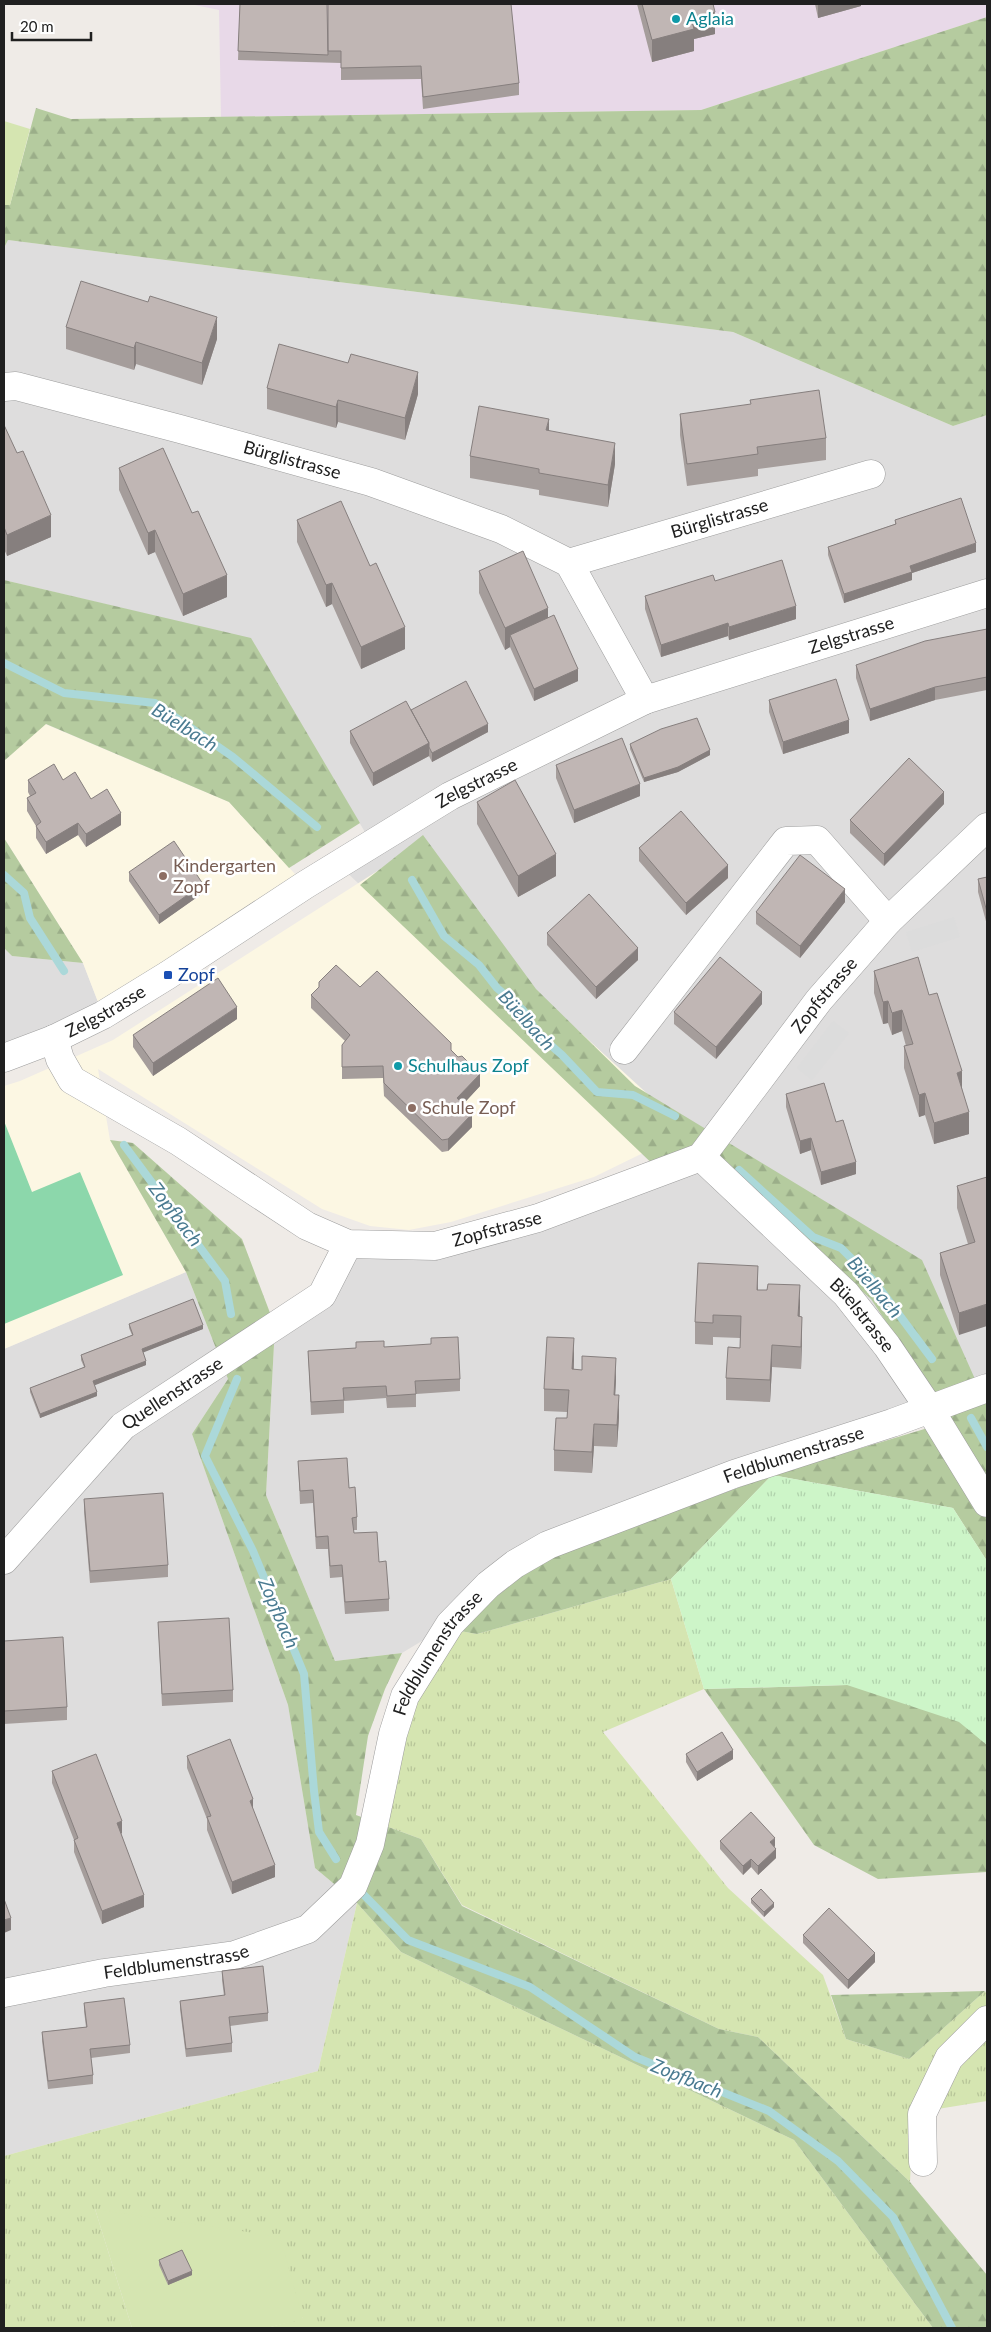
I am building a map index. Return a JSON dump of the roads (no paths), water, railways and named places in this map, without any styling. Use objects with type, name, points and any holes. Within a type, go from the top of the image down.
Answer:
[{"type":"street","name":"Bürglistrasse","points":[[4,387],[16,386],[71,400],[371,482],[501,529],[569,563],[871,474]]},
{"type":"street","points":[[569,563],[645,700]]},
{"type":"street","name":"Zelgstrasse","points":[[4,1058],[54,1039],[103,1015],[168,976],[305,885],[450,796],[645,700],[987,593]]},
{"type":"street","name":"Zopfstrasse","points":[[54,1039],[60,1059],[72,1080],[178,1141],[307,1226],[348,1244],[436,1246],[538,1218],[701,1157],[817,1002],[888,922],[987,827]]},
{"type":"street","points":[[624,1050],[786,841],[817,840],[888,922]]},
{"type":"street","name":"Büelstrasse","points":[[701,1157],[846,1294],[888,1346],[929,1408],[987,1503]]},
{"type":"street","name":"Quellenstrasse","points":[[4,1560],[124,1426],[322,1294],[348,1244]]},
{"type":"street","name":"Feldblumenstrasse","points":[[4,1993],[104,1973],[235,1955],[308,1928],[353,1886],[370,1844],[393,1734],[405,1696],[450,1624],[488,1585],[515,1564],[548,1545],[734,1474],[892,1423],[987,1388]]},
{"type":"street","points":[[923,2162],[922,2114],[949,2058],[987,2020]]},
{"type":"waterway","name":"Büelbach","points":[[4,663],[64,693],[155,703],[233,757],[317,827]]},
{"type":"waterway","name":"Zopfbach","points":[[4,875],[24,893],[30,918],[64,971]]},
{"type":"waterway","name":"Büelbach","points":[[412,880],[444,936],[479,965],[497,988],[523,1010],[538,1034],[562,1055],[597,1092],[633,1095],[675,1116]]},
{"type":"waterway","name":"Zopfbach","points":[[124,1145],[225,1281],[231,1314]]},
{"type":"waterway","name":"Büelbach","points":[[739,1170],[813,1237],[841,1248],[874,1281],[932,1359]]},
{"type":"waterway","name":"Zopfbach","points":[[237,1379],[205,1456],[253,1551],[304,1674],[319,1832],[336,1859]]},
{"type":"waterway","name":"Büelbach","points":[[971,1418],[987,1447]]},
{"type":"waterway","name":"Zopfbach","points":[[362,1893],[408,1940],[530,1987],[635,2057],[769,2111],[838,2161],[893,2217],[952,2328]]},
{"type":"place","name":"Aglaia","points":[[676,19]]},
{"type":"place","name":"Kindergarten Zopf","points":[[163,876]]},
{"type":"place","name":"Zopf","points":[[168,975]]},
{"type":"place","name":"Schulhaus Zopf","points":[[398,1066]]},
{"type":"place","name":"Schule Zopf","points":[[412,1108]]}]
